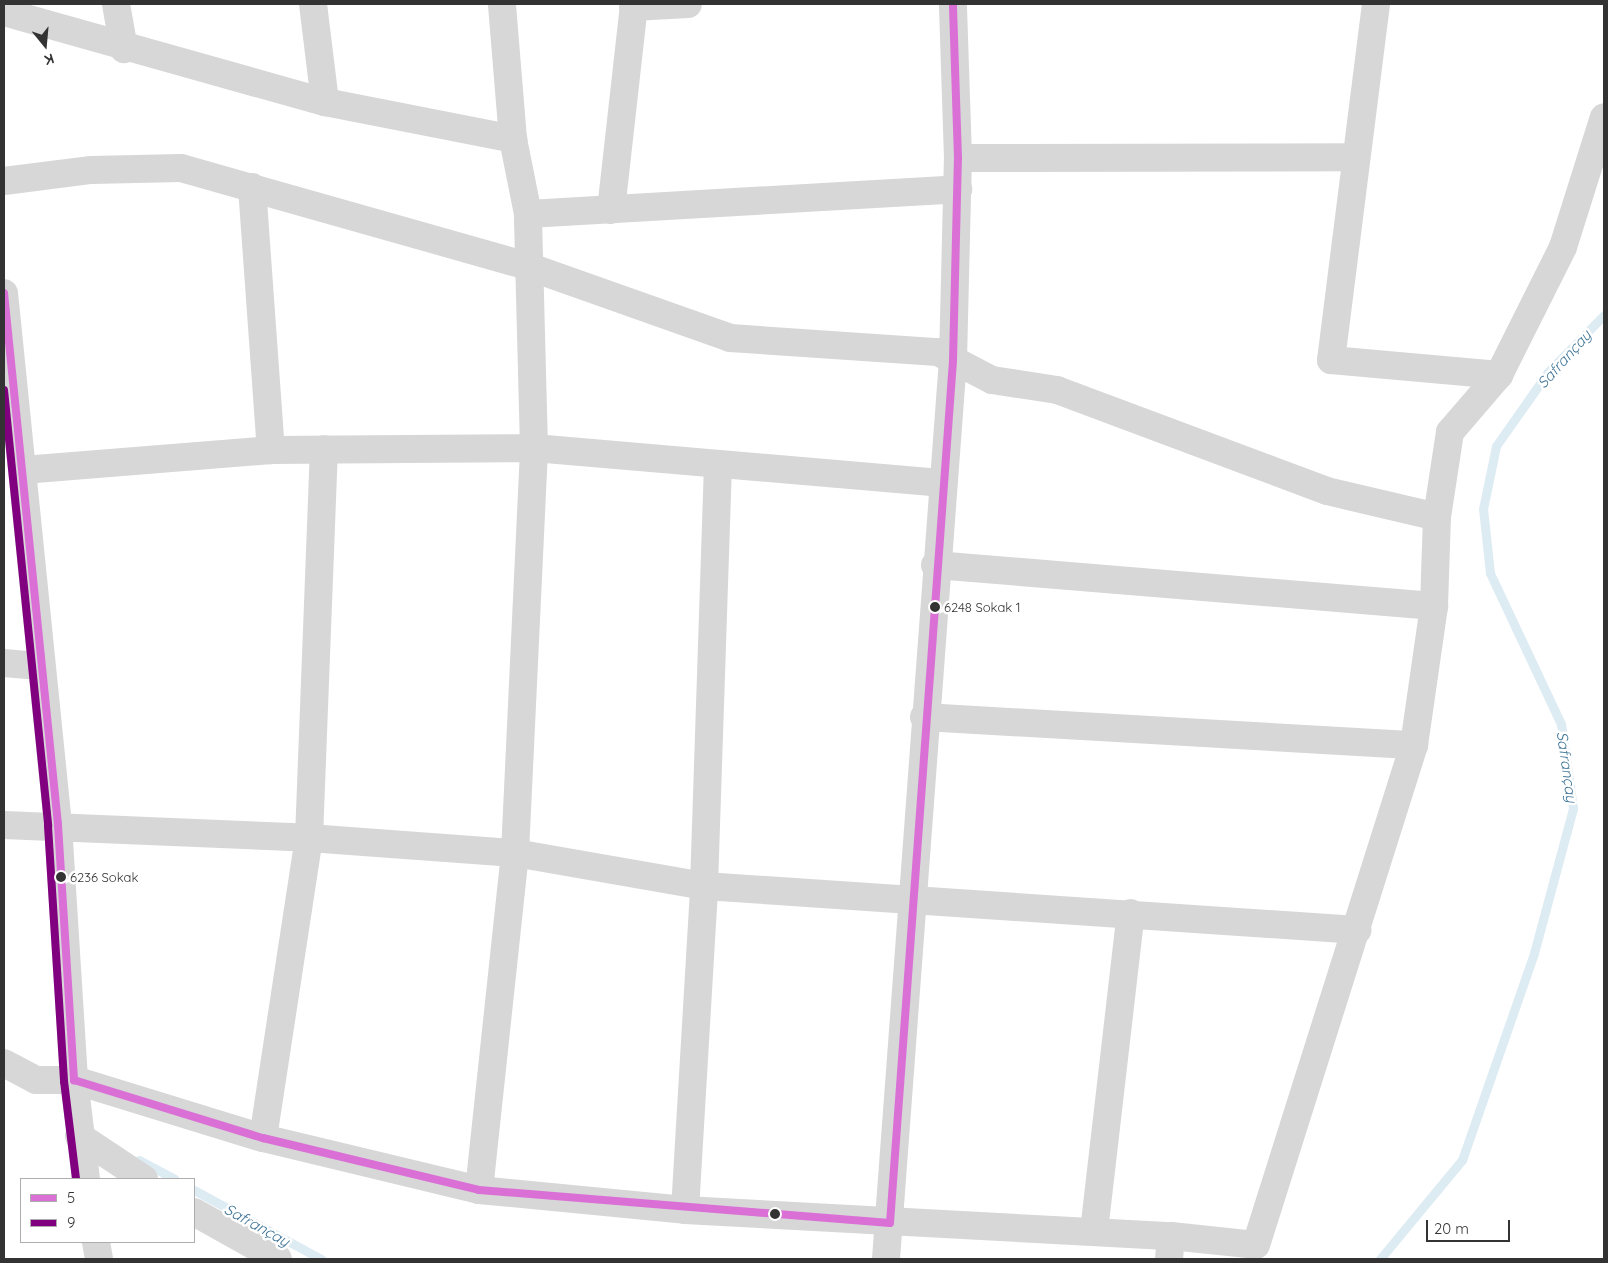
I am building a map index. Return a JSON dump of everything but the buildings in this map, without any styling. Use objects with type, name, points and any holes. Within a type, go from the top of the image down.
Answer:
[{"type":"street","points":[[116,4],[124,49]]},
{"type":"street","points":[[313,4],[326,102]]},
{"type":"street","points":[[478,1190],[515,853],[534,448],[528,214],[513,139],[502,4]]},
{"type":"street","points":[[611,210],[634,6],[688,4]]},
{"type":"street","points":[[886,1259],[915,900],[924,717],[935,565],[944,483],[953,360],[958,158],[953,4]]},
{"type":"street","points":[[1376,4],[1332,360],[1499,375]]},
{"type":"street","points":[[4,12],[124,49],[326,102],[513,139]]},
{"type":"street","points":[[4,1063],[36,1080],[74,1080],[263,1138],[478,1190],[685,1210],[890,1223],[1094,1231],[1170,1247],[1256,1245],[1358,930],[1414,745],[1434,606],[1437,517],[1450,432],[1499,375],[1562,247],[1604,117]]},
{"type":"street","points":[[958,158],[1356,157]]},
{"type":"street","points":[[4,181],[91,170],[181,168],[530,266],[730,338],[938,352],[992,380],[1057,390],[1161,426],[1219,452],[1328,491],[1437,517]]},
{"type":"street","points":[[252,188],[271,450]]},
{"type":"street","points":[[528,214],[958,189]]},
{"type":"street","points":[[4,293],[17,484],[58,825],[74,1080],[79,1136],[86,1178]]},
{"type":"street","points":[[17,484],[271,450],[534,448],[718,466],[944,483]]},
{"type":"street","points":[[263,1138],[309,838],[324,450]]},
{"type":"street","points":[[685,1210],[704,886],[718,466]]},
{"type":"street","points":[[935,565],[1434,606]]},
{"type":"street","points":[[4,663],[40,666]]},
{"type":"street","points":[[924,717],[1414,745]]},
{"type":"street","points":[[4,825],[58,825],[309,838],[515,853],[704,886],[1358,930]]},
{"type":"street","points":[[1094,1231],[1131,914]]},
{"type":"street","points":[[79,1136],[142,1178]]},
{"type":"street","points":[[195,1213],[278,1259]]},
{"type":"street","points":[[96,1243],[99,1259]]},
{"type":"waterway","name":"Safrançay","points":[[1380,1259],[1462,1160],[1534,953],[1573,808],[1561,724],[1490,573],[1483,509],[1496,446],[1548,372],[1604,315]]},
{"type":"waterway","name":"Safrançay","points":[[139,1160],[172,1178]]},
{"type":"waterway","name":"Safrançay","points":[[195,1191],[321,1259]]},
{"type":"transit line","name":"5","points":[[4,293],[58,825],[74,1080],[263,1138],[479,1190],[890,1223],[953,360],[958,158],[953,4]]},
{"type":"transit line","name":"9","points":[[4,390],[48,826],[64,1081],[76,1178]]},
{"type":"place","name":"6248 Sokak 1","points":[[935,607]]},
{"type":"place","name":"6236 Sokak","points":[[61,877]]}]
